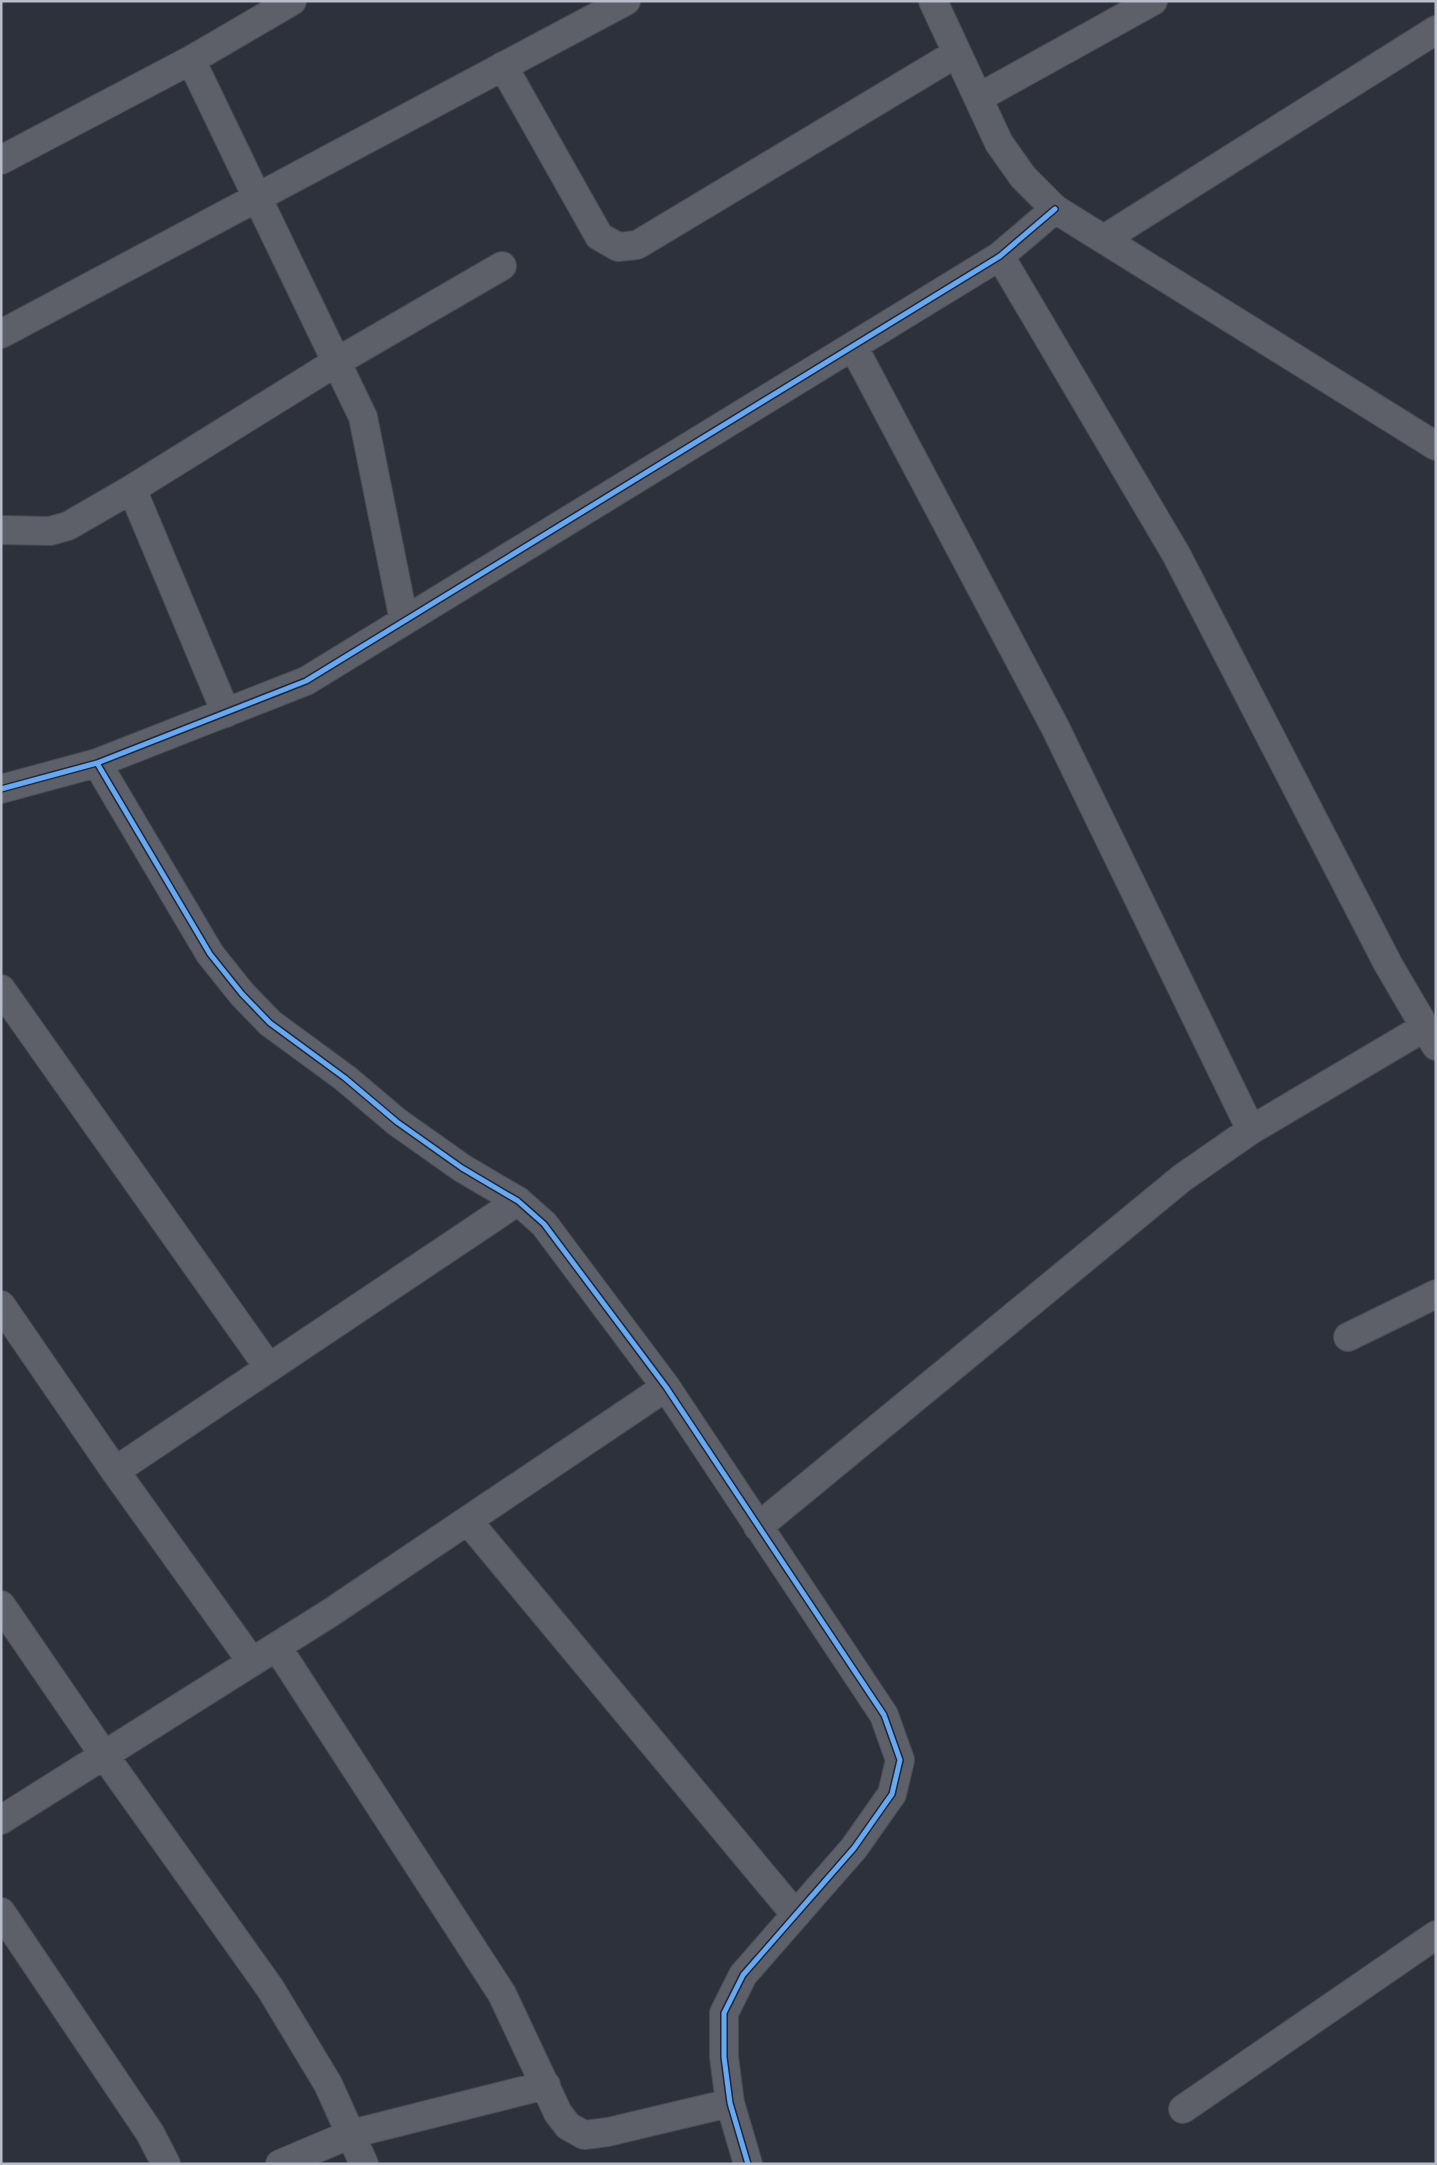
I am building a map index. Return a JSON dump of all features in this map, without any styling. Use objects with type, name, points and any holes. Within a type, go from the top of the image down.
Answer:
[{"type":"street","points":[[1,160],[191,60],[292,1]]},
{"type":"street","points":[[1,334],[626,1]]},
{"type":"street","points":[[933,1],[1004,150],[1022,176],[1056,209],[1436,446]]},
{"type":"street","points":[[978,98],[1153,1]]},
{"type":"street","points":[[1104,239],[1436,30]]},
{"type":"street","points":[[503,66],[599,236],[618,247],[637,245],[957,53]]},
{"type":"street","points":[[191,60],[338,361],[363,417],[404,621]]},
{"type":"street","points":[[1,789],[98,763],[306,681],[1000,256],[1056,209]]},
{"type":"street","points":[[758,1526],[1182,1178],[1251,1130],[1430,1036],[1388,964],[1176,554],[1000,256]]},
{"type":"street","points":[[1,530],[50,531],[68,526],[132,489],[338,361],[502,266]]},
{"type":"street","points":[[853,346],[1055,728],[1251,1130]]},
{"type":"street","points":[[132,489],[226,713]]},
{"type":"street","points":[[98,763],[210,954],[242,994],[270,1023],[345,1078],[397,1122],[462,1168],[518,1201],[544,1224],[666,1387],[884,1714],[900,1760],[892,1794],[854,1848],[742,1975],[724,2014],[724,2057],[730,2103],[748,2164]]},
{"type":"street","points":[[1,989],[269,1368]]},
{"type":"street","points":[[116,1471],[518,1201]]},
{"type":"street","points":[[1348,1336],[1436,1294]]},
{"type":"street","points":[[1,1305],[252,1662]]},
{"type":"street","points":[[1,1820],[277,1647],[666,1387]]},
{"type":"street","points":[[468,1521],[795,1914]]},
{"type":"street","points":[[1,1605],[104,1755],[270,1988],[328,2084],[364,2164]]},
{"type":"street","points":[[277,1647],[502,1994],[558,2113],[568,2126],[584,2135],[608,2132],[730,2103]]},
{"type":"street","points":[[1,1912],[150,2133],[166,2164]]},
{"type":"street","points":[[1183,2109],[1436,1935]]},
{"type":"street","points":[[280,2164],[351,2134],[546,2085]]},
{"type":"cycle path","points":[[1,789],[97,763],[306,681],[1000,256],[1055,209]]},
{"type":"cycle path","points":[[97,763],[210,954],[242,994],[270,1023],[345,1078],[397,1122],[462,1168],[518,1201],[544,1224],[666,1387],[884,1715],[900,1760],[892,1794],[854,1848],[743,1975],[724,2013],[724,2057],[730,2103],[748,2164]]}]
